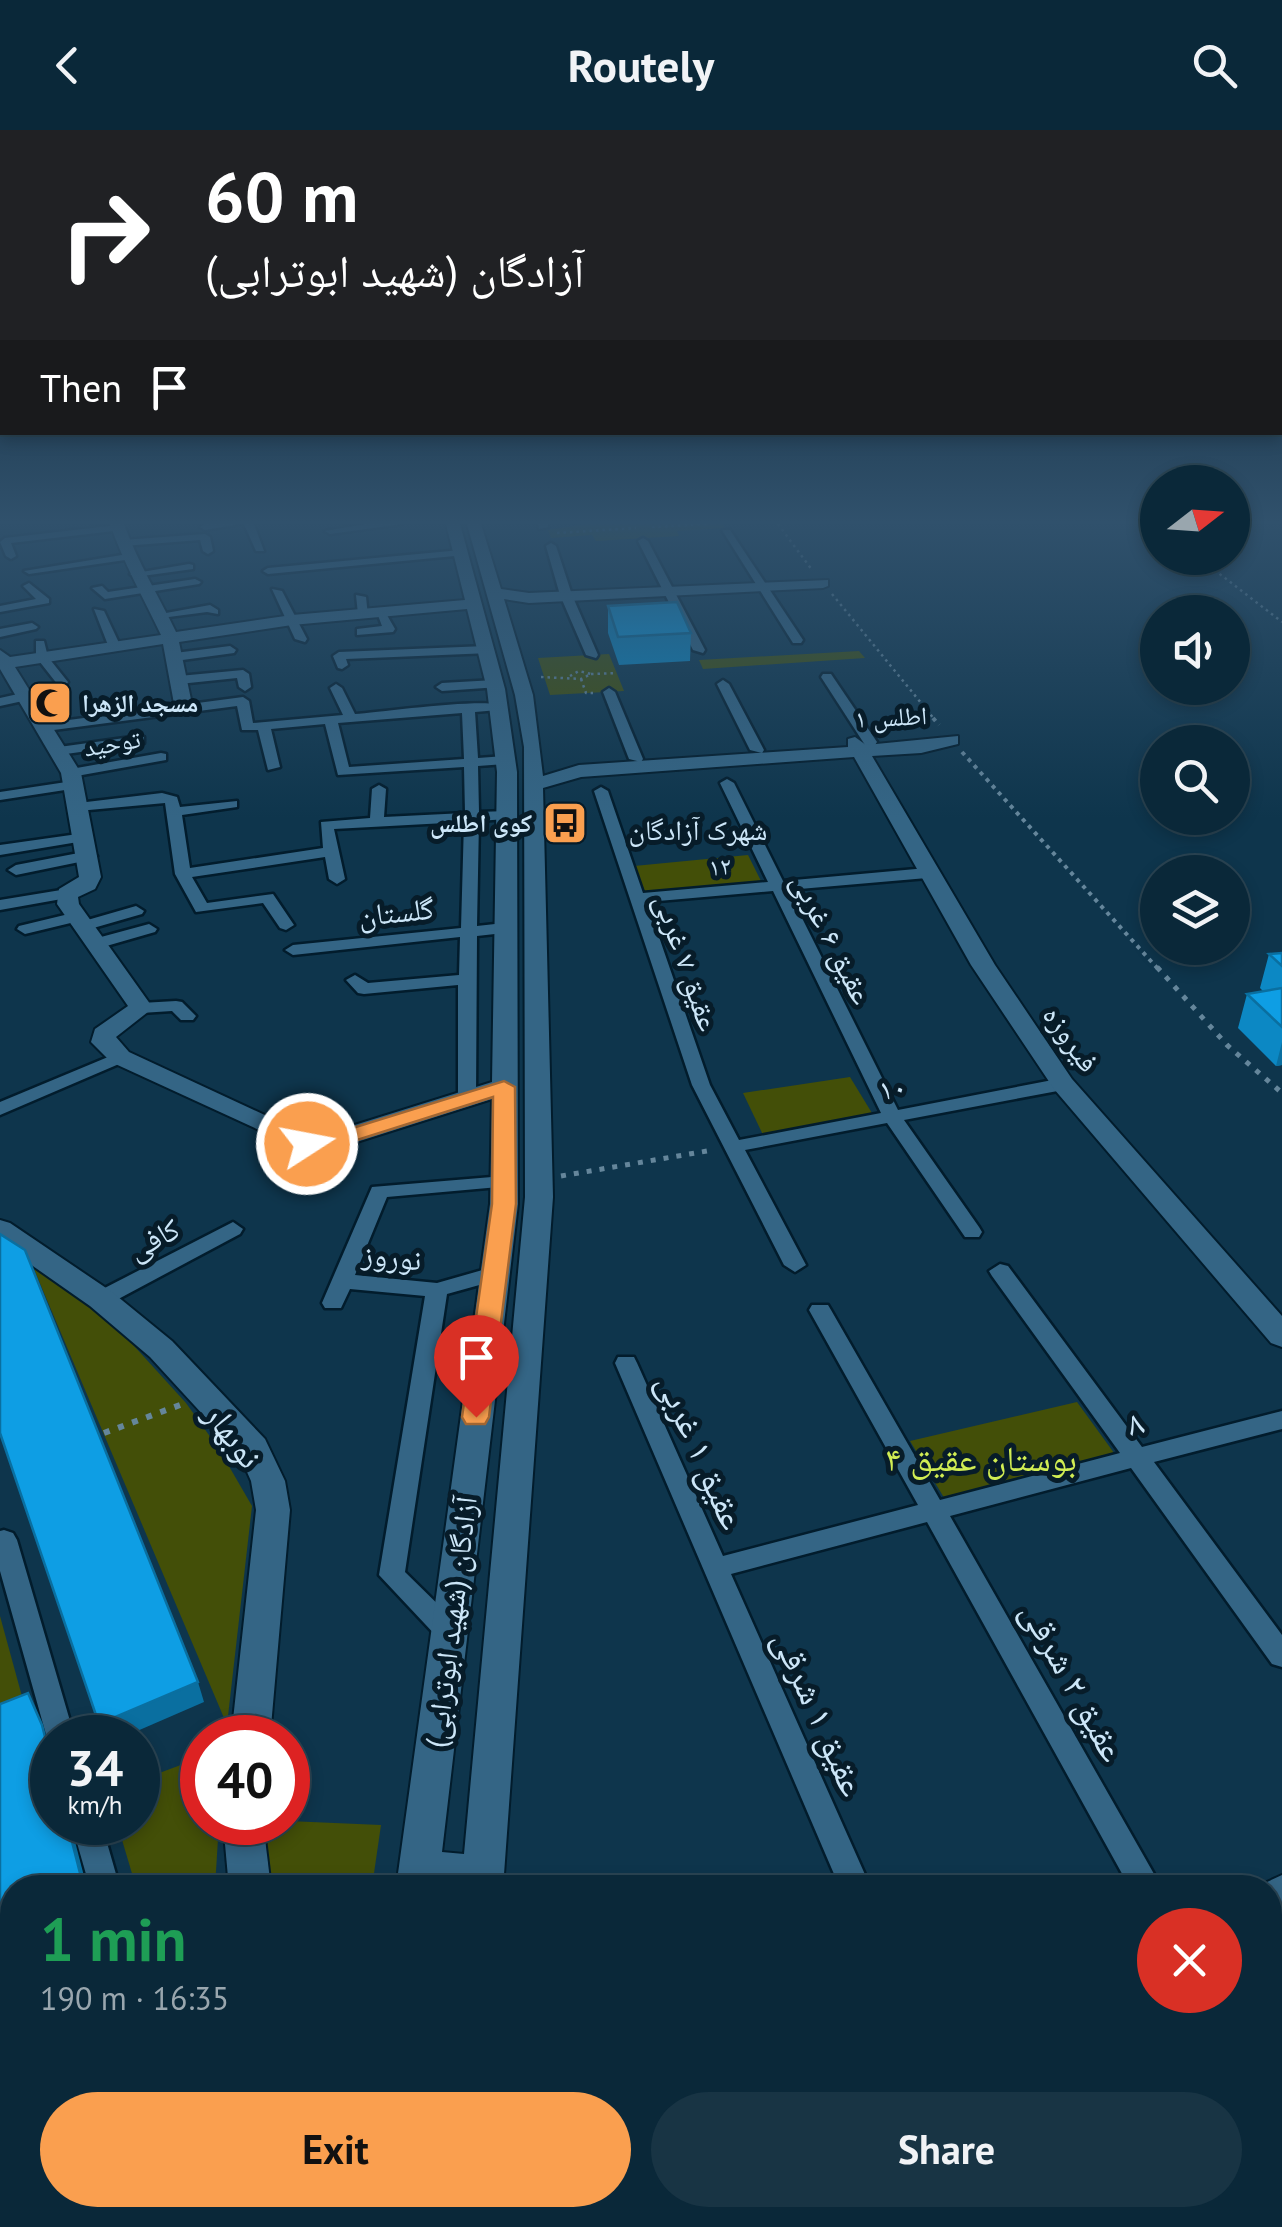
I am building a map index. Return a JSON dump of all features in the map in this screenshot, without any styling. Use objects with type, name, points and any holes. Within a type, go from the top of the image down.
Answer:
[{"type":"street","points":[[103,622],[114,645]]},
{"type":"street","points":[[164,622],[175,657],[184,708]]},
{"type":"street","points":[[141,1008],[80,920],[87,884],[87,846],[74,788],[46,727],[2,659],[41,650],[114,645],[278,622]]},
{"type":"street","points":[[293,622],[301,639]]},
{"type":"street","points":[[361,632],[390,629],[383,622]]},
{"type":"street","name":"آزادگان (شهید ابوترابی)","points":[[418,1875],[504,1182],[505,760],[511,688],[486,650],[488,622]]},
{"type":"street","name":"آزادگان (شهید ابوترابی)","points":[[484,1875],[538,1180],[534,753],[511,688],[495,622]]},
{"type":"street","points":[[577,622],[592,655]]},
{"type":"street","points":[[684,622],[699,650]]},
{"type":"street","points":[[785,622],[797,640]]},
{"type":"street","points":[[0,633],[32,627]]},
{"type":"street","points":[[340,660],[397,658],[411,644],[486,650]]},
{"type":"street","points":[[41,650],[62,682]]},
{"type":"street","points":[[175,657],[230,650]]},
{"type":"street","points":[[179,680],[244,674],[245,688]]},
{"type":"street","points":[[827,676],[862,745]]},
{"type":"street","points":[[722,684],[757,750]]},
{"type":"street","points":[[442,687],[511,688]]},
{"type":"street","points":[[336,688],[350,717]]},
{"type":"street","points":[[46,727],[243,701],[246,727],[468,707],[511,688]]},
{"type":"street","points":[[610,692],[636,759]]},
{"type":"street","points":[[0,702],[27,696]]},
{"type":"street","points":[[126,700],[129,716]]},
{"type":"street","points":[[467,1099],[465,980],[475,816],[468,707]]},
{"type":"street","points":[[330,719],[344,772],[505,760]]},
{"type":"street","points":[[264,725],[273,768]]},
{"type":"street","points":[[59,751],[139,740]]},
{"type":"street","name":"اطلس ۱","points":[[534,753],[573,764],[862,745]]},
{"type":"street","name":"اطلس ۱","points":[[534,785],[579,771],[862,745]]},
{"type":"street","name":"فیروزه","points":[[862,745],[928,873],[983,965],[1063,1084],[1282,1336]]},
{"type":"street","name":"توحید","points":[[74,788],[137,762],[161,757]]},
{"type":"street","points":[[137,762],[148,774]]},
{"type":"street","name":"عقیق ۶ غربی","points":[[727,783],[892,1118],[972,1232]]},
{"type":"street","points":[[0,796],[74,788],[172,800],[183,874],[202,910],[268,897],[286,925]]},
{"type":"street","points":[[377,820],[379,789]]},
{"type":"street","name":"عقیق ۷ غربی","points":[[601,791],[700,1085],[795,1265]]},
{"type":"street","points":[[175,812],[228,804]]},
{"type":"street","points":[[337,879],[326,825],[506,815]]},
{"type":"street","points":[[0,850],[87,846]]},
{"type":"street","points":[[16,870],[87,846]]},
{"type":"street","points":[[183,874],[331,851]]},
{"type":"street","name":"۱۲","points":[[637,898],[928,873]]},
{"type":"street","points":[[0,905],[149,929]]},
{"type":"street","points":[[25,929],[136,911]]},
{"type":"street","name":"گلستان","points":[[293,950],[504,928]]},
{"type":"street","points":[[355,980],[364,989],[465,980]]},
{"type":"street","points":[[187,1016],[176,1006],[141,1008],[104,1034],[104,1042],[120,1057],[307,1144],[332,1141],[504,1087]]},
{"type":"street","points":[[0,1108],[120,1057]]},
{"type":"street","name":"۱۰","points":[[732,1147],[1063,1084]]},
{"type":"street","points":[[333,1304],[379,1191],[504,1182]]},
{"type":"street","name":"نوبهار","points":[[0,1229],[101,1299],[161,1349],[253,1448],[268,1481],[273,1510],[252,1715]]},
{"type":"street","name":"کافی","points":[[101,1299],[233,1229]]},
{"type":"street","points":[[1000,1271],[1282,1656]]},
{"type":"street","points":[[450,1632],[392,1575],[437,1290],[493,1274]]},
{"type":"street","name":"نوروز","points":[[342,1281],[437,1290]]},
{"type":"street","name":"عقیق ۲ شرقی","points":[[820,1310],[1140,1875]]},
{"type":"street","name":"عقیق ۱ غربی","points":[[626,1363],[715,1568]]},
{"type":"street","name":"۸","points":[[715,1568],[1282,1420]]},
{"type":"street","points":[[2,1541],[54,1715]]},
{"type":"street","name":"عقیق ۱ شرقی","points":[[715,1568],[850,1875]]},
{"type":"street","points":[[93,1845],[101,1875]]},
{"type":"street","points":[[245,1845],[249,1875]]},
{"type":"path","points":[[511,688],[579,671],[616,673]]},
{"type":"path","points":[[570,676],[581,679],[591,674]]},
{"type":"path","points":[[581,679],[586,693]]},
{"type":"path","points":[[1154,965],[1227,1045],[1282,1093]]},
{"type":"path","points":[[538,1180],[732,1147]]},
{"type":"path","points":[[104,1433],[186,1402]]},
{"type":"green space","points":[[859,651],[865,658],[703,669],[699,660]]},
{"type":"green space","points":[[609,654],[624,691],[550,695],[538,658]]},
{"type":"green space","points":[[748,855],[762,883],[646,894],[634,866]]},
{"type":"green space","points":[[850,1077],[875,1118],[764,1137],[743,1093]]},
{"type":"green space","points":[[33,1267],[115,1325],[186,1403],[252,1506],[228,1715],[223,1715]]},
{"type":"green space","name":"بوستان عقیق ۴","points":[[1077,1402],[1117,1457],[946,1501],[910,1441]]},
{"type":"green space","points":[[0,1616],[26,1711],[0,1721]]},
{"type":"green space","points":[[180,1765],[180,1845],[218,1845],[216,1875],[132,1875],[124,1845],[160,1845],[160,1773]]},
{"type":"green space","points":[[310,1822],[381,1825],[374,1875],[266,1875],[264,1845],[310,1845]]},
{"type":"building","points":[[613,622],[686,622],[691,633],[618,637]]},
{"type":"building","points":[[1282,953],[1282,966],[1269,954]]},
{"type":"building","points":[[1282,988],[1282,1027],[1247,994]]},
{"type":"building","points":[[0,1234],[25,1250],[198,1682],[120,1715],[96,1715],[0,1433]]},
{"type":"building","points":[[28,1693],[38,1715],[30,1715],[30,1845],[73,1845],[80,1875],[0,1875],[0,1704]]},
{"type":"place","name":"مسجد الزهرا","points":[[50,703]]},
{"type":"place","name":"کوی اطلس","points":[[565,823]]},
{"type":"district","name":"شهرک آزادگان","points":[[698,829]]},
{"type":"route","points":[[307,1144],[332,1141],[504,1087],[504,1204],[476,1417]]}]
